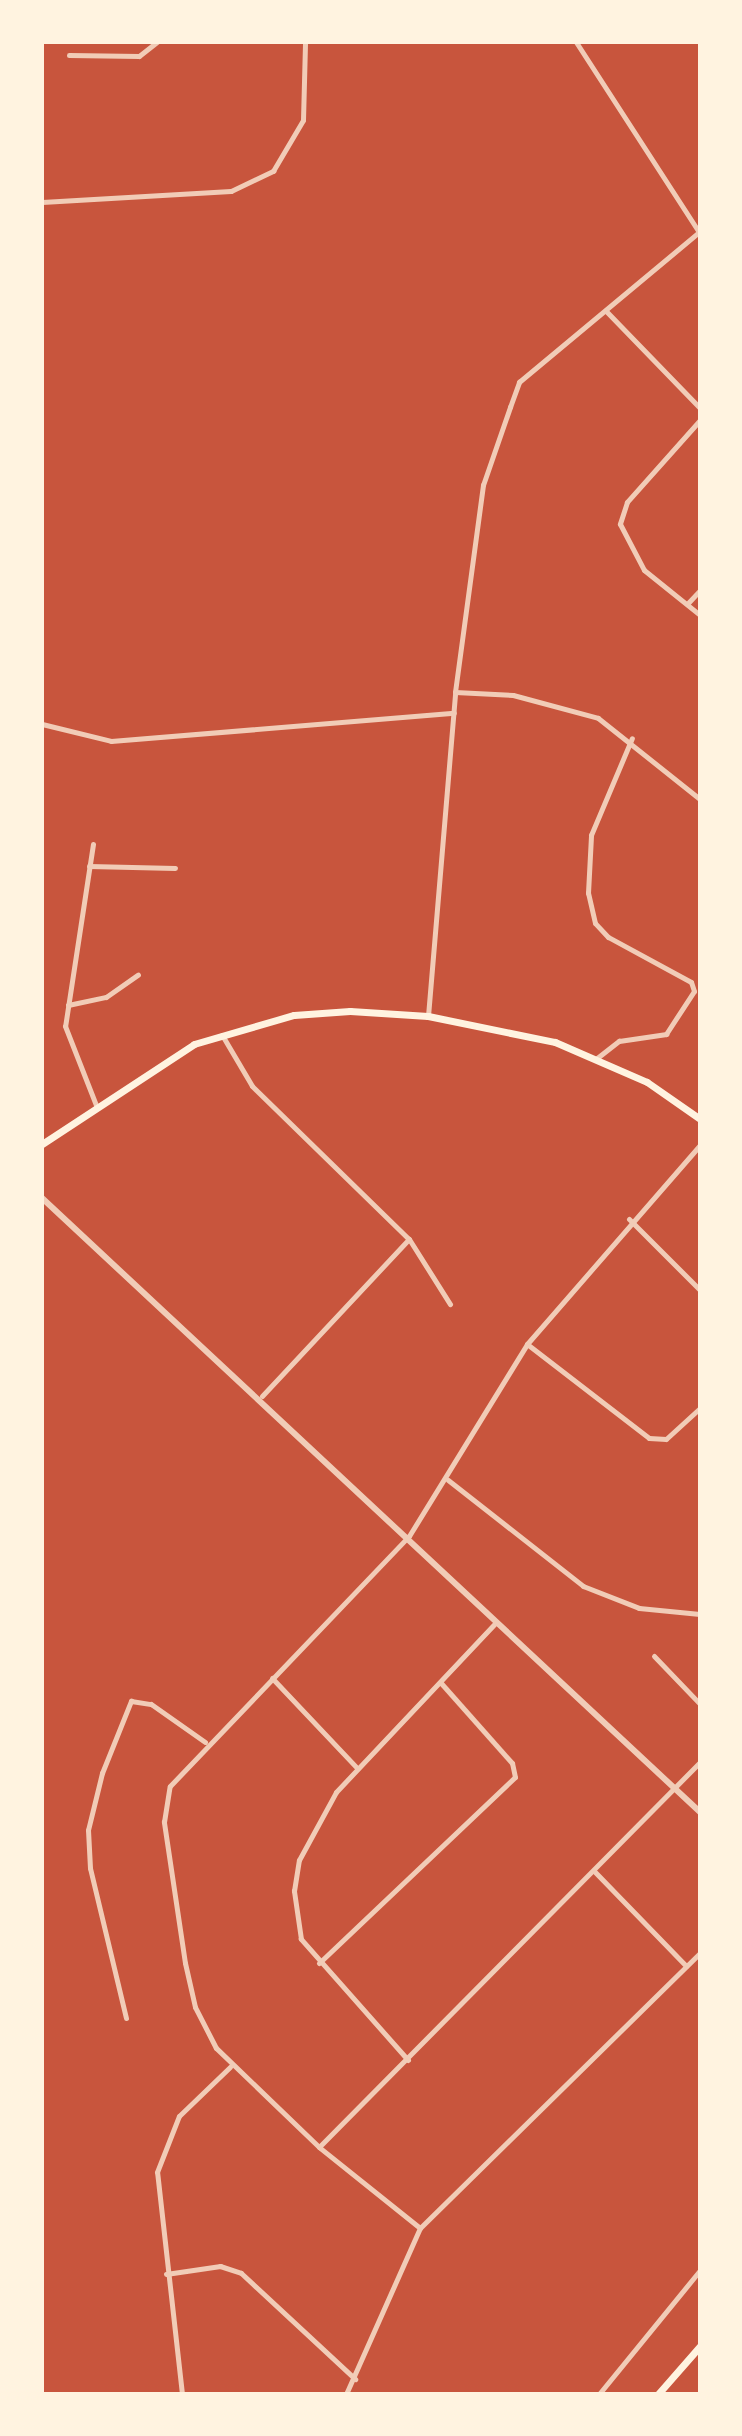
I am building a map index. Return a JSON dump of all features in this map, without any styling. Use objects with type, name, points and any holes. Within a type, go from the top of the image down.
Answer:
[{"type":"main road","points":[[42,1144],[147,1069],[222,1034],[294,1015],[428,1016],[509,1030],[597,1058],[700,1119]]},
{"type":"main road","points":[[658,2394],[700,2346]]},
{"type":"street","points":[[69,55],[139,56],[157,42]]},
{"type":"street","points":[[42,202],[231,191],[273,171],[303,120],[305,42]]},
{"type":"street","points":[[428,1016],[455,692],[483,485],[519,382],[700,232],[576,42]]},
{"type":"street","points":[[606,311],[700,408]]},
{"type":"street","points":[[700,420],[627,502],[620,524],[644,570],[700,615]]},
{"type":"street","points":[[688,603],[700,590]]},
{"type":"street","points":[[455,692],[513,695],[598,718],[632,738],[700,799]]},
{"type":"street","points":[[42,724],[111,741],[454,713]]},
{"type":"street","points":[[632,738],[591,835],[588,893],[595,923],[608,937],[700,988]]},
{"type":"street","points":[[93,844],[68,1005],[73,1053],[96,1105]]},
{"type":"street","points":[[89,866],[175,868]]},
{"type":"street","points":[[68,1005],[116,993],[138,975]]},
{"type":"street","points":[[597,1058],[619,1041],[666,1034],[694,991],[691,982]]},
{"type":"street","points":[[222,1034],[252,1086],[409,1239],[450,1304]]},
{"type":"street","points":[[420,2228],[319,2147],[230,2067],[195,2007],[164,1822],[170,1786],[205,1742],[272,1678],[409,1536],[448,1480],[527,1344],[629,1219],[700,1145]]},
{"type":"street","points":[[42,1198],[262,1396],[496,1622],[700,1812]]},
{"type":"street","points":[[629,1219],[700,1290]]},
{"type":"street","points":[[262,1396],[409,1239]]},
{"type":"street","points":[[527,1344],[649,1438],[666,1439],[700,1408]]},
{"type":"street","points":[[448,1480],[583,1586],[639,1608],[700,1614]]},
{"type":"street","points":[[408,2060],[319,1963],[295,1916],[299,1860],[357,1768],[496,1622]]},
{"type":"street","points":[[654,1656],[700,1704]]},
{"type":"street","points":[[272,1678],[357,1768]]},
{"type":"street","points":[[319,1963],[515,1777],[512,1763],[440,1682]]},
{"type":"street","points":[[126,2018],[90,1868],[88,1830],[102,1773],[131,1701],[151,1704],[205,1742]]},
{"type":"street","points":[[319,2147],[595,1872],[700,1762]]},
{"type":"street","points":[[595,1872],[686,1967]]},
{"type":"street","points":[[346,2394],[420,2228],[700,1953]]},
{"type":"street","points":[[182,2394],[166,2274],[157,2172],[165,2139],[230,2067]]},
{"type":"street","points":[[166,2274],[220,2266],[241,2273],[355,2379]]},
{"type":"street","points":[[599,2394],[700,2270]]}]
